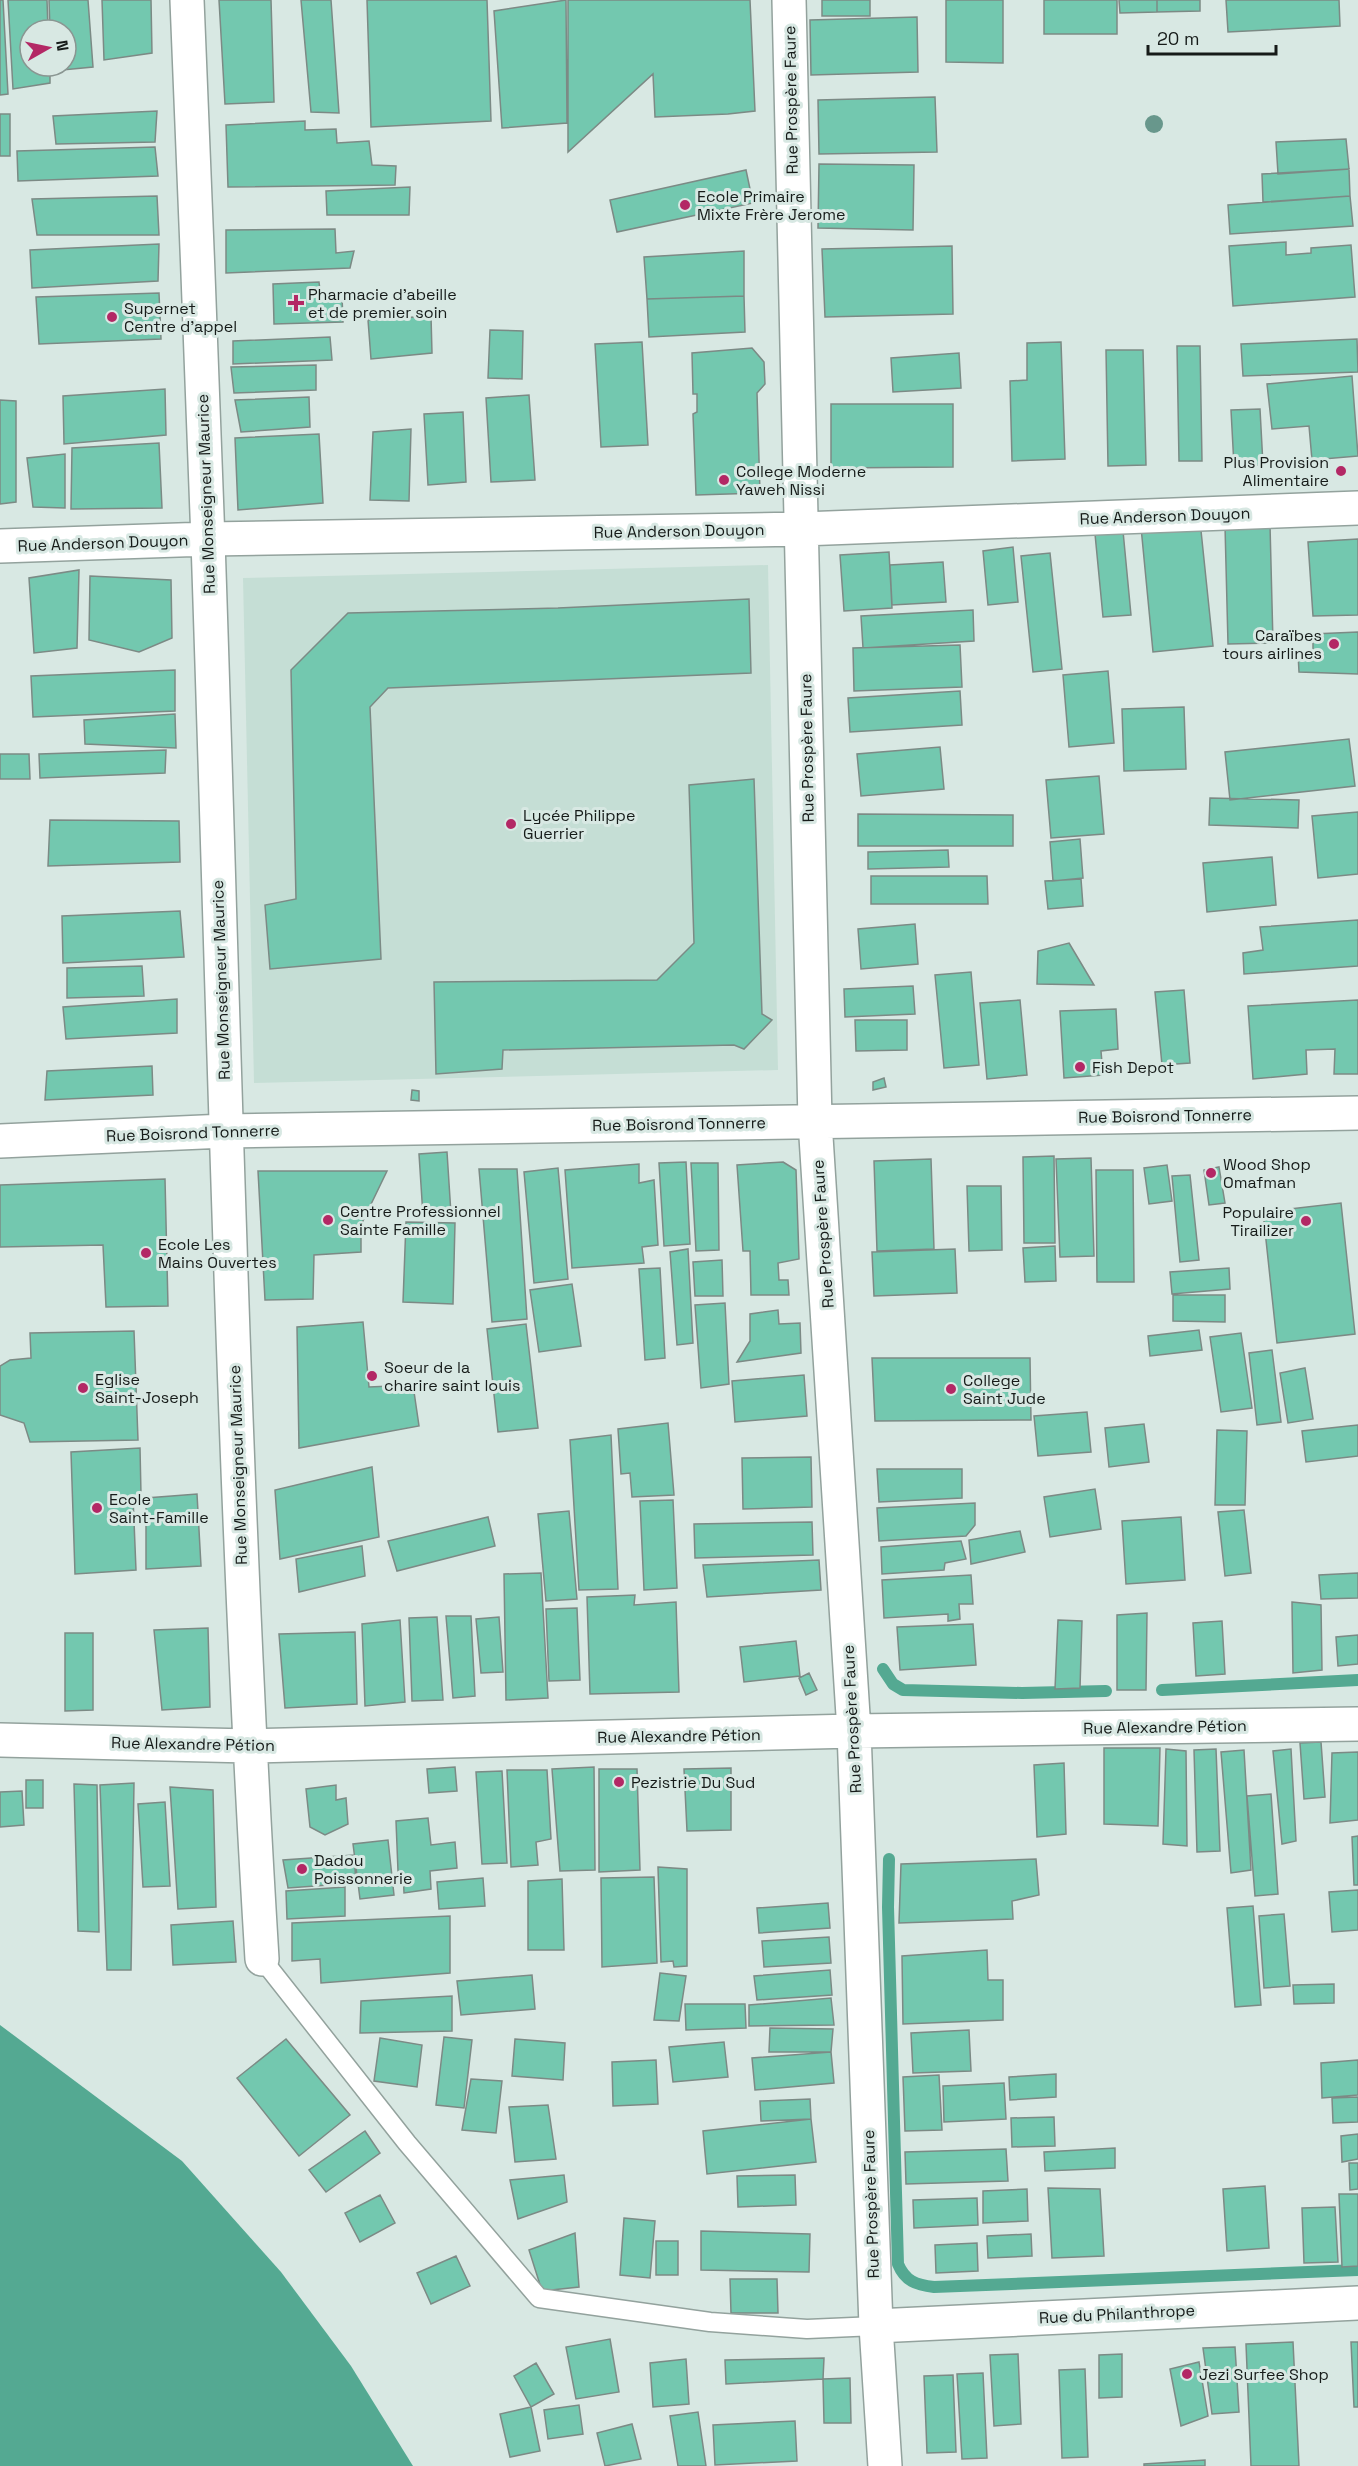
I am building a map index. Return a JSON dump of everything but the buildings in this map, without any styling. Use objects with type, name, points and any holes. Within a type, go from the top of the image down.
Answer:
[{"type":"street","name":"Rue Monseigneur Maurice","points":[[187,0],[208,539],[225,1131],[249,1746],[262,1959]]},
{"type":"street","name":"Rue Prospère Faure","points":[[789,0],[816,1121],[854,1731],[876,2326],[885,2466]]},
{"type":"street","name":"Rue Anderson Douyon","points":[[0,546],[208,539],[802,529],[1358,508]]},
{"type":"street","name":"Rue Boisrond Tonnerre","points":[[0,1142],[225,1131],[1358,1113]]},
{"type":"street","name":"Rue Alexandre Pétion","points":[[0,1740],[249,1746],[854,1731],[1358,1724]]},
{"type":"street","name":"Rue du Philanthrope","points":[[876,2326],[1358,2303]]},
{"type":"lane","points":[[262,1959],[407,2143],[539,2298],[710,2322],[807,2329],[876,2326]]},
{"type":"shaded area","name":"Lycée Philippe Guerrier","points":[[768,565],[778,1070],[254,1083],[243,578]]},
{"type":"shaded area","points":[[0,2025],[182,2161],[281,2272],[351,2366],[413,2466],[0,2466]]},
{"type":"waterway","points":[[883,1669],[893,1684],[903,1690],[1022,1693],[1106,1691]]},
{"type":"waterway","points":[[1162,1690],[1358,1680]]},
{"type":"waterway","points":[[889,1859],[888,1907],[898,2264],[908,2278],[922,2285],[934,2287],[1358,2270]]},
{"type":"place","name":"Ecole Primaire Mixte Frère Jerome","points":[[685,205]]},
{"type":"place","name":"Pharmacie d'abeille et de premier soin","points":[[296,303]]},
{"type":"place","name":"Supernet Centre d'appel","points":[[112,317]]},
{"type":"place","name":"Plus Provision Alimentaire","points":[[1341,471]]},
{"type":"place","name":"College Moderne Yaweh Nissi","points":[[724,480]]},
{"type":"place","name":"Caraïbes tours airlines","points":[[1334,644]]},
{"type":"place","name":"Lycée Philippe Guerrier","points":[[511,824]]},
{"type":"place","name":"Fish Depot","points":[[1080,1067]]},
{"type":"place","name":"Wood Shop Omafman","points":[[1211,1173]]},
{"type":"place","name":"Centre Professionnel Sainte Famille","points":[[328,1220]]},
{"type":"place","name":"Populaire Tirailizer","points":[[1306,1221]]},
{"type":"place","name":"Ecole Les Mains Ouvertes","points":[[146,1253]]},
{"type":"place","name":"Soeur de la charire saint louis","points":[[372,1376]]},
{"type":"place","name":"Eglise Saint-Joseph","points":[[83,1388]]},
{"type":"place","name":"College Saint Jude","points":[[951,1389]]},
{"type":"place","name":"Ecole Saint-Famille","points":[[97,1508]]},
{"type":"place","name":"Pezistrie Du Sud","points":[[619,1782]]},
{"type":"place","name":"Dadou Poissonnerie","points":[[302,1869]]},
{"type":"place","name":"Jezi Surfee Shop","points":[[1187,2374]]}]
